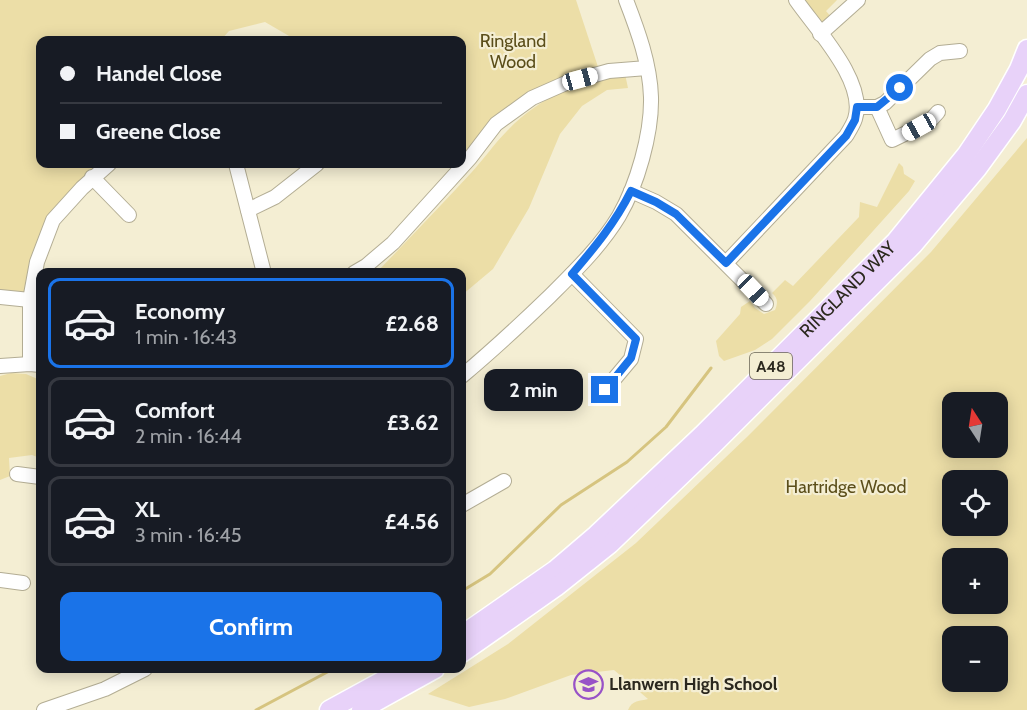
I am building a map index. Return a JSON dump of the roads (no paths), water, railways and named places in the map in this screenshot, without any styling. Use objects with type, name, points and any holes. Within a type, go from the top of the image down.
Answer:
[{"type":"main road","name":"RINGLAND WAY","points":[[466,632],[555,570],[596,535],[702,435],[896,241],[966,155],[997,109],[1027,49]]},
{"type":"main road","name":"RINGLAND WAY","points":[[466,650],[546,594],[610,544],[713,445],[913,245],[977,169],[1027,94]]},
{"type":"main road","points":[[329,710],[397,673]]},
{"type":"main road","points":[[361,710],[428,673]]},
{"type":"street","points":[[466,373],[501,344],[572,274],[605,236],[619,216],[631,191],[649,127],[651,96],[639,36],[626,0]]},
{"type":"street","points":[[726,263],[846,136],[855,120],[857,107],[851,78],[796,0]]},
{"type":"street","points":[[820,34],[858,0]]},
{"type":"street","points":[[857,107],[877,107],[885,103],[930,59],[940,53],[960,51]]},
{"type":"street","points":[[466,162],[496,123],[532,99],[566,83],[609,71],[647,68]]},
{"type":"street","points":[[877,107],[892,140],[929,122],[939,112]]},
{"type":"street","points":[[0,366],[35,364],[30,300],[37,262],[53,220],[103,168]]},
{"type":"street","points":[[237,168],[263,268]]},
{"type":"street","points":[[248,210],[275,197],[312,168]]},
{"type":"street","points":[[363,268],[393,243],[461,168]]},
{"type":"street","points":[[92,177],[129,215]]},
{"type":"street","points":[[631,191],[676,214],[766,304]]},
{"type":"street","points":[[572,274],[636,339],[631,358],[605,390]]},
{"type":"street","points":[[0,297],[30,300]]},
{"type":"street","points":[[17,474],[36,476]]},
{"type":"street","points":[[466,503],[504,481]]},
{"type":"street","points":[[0,580],[23,583]]},
{"type":"street","points":[[44,710],[105,689],[137,673]]},
{"type":"waterway","points":[[466,589],[490,574],[561,505],[627,462],[666,427],[711,368]]},
{"type":"waterway","points":[[256,710],[325,673]]},
{"type":"place","name":"Llanwern High School","points":[[588,684]]},
{"type":"park label","name":"Ringland Wood","points":[[513,51]]},
{"type":"park label","name":"Hartridge Wood","points":[[846,487]]}]
